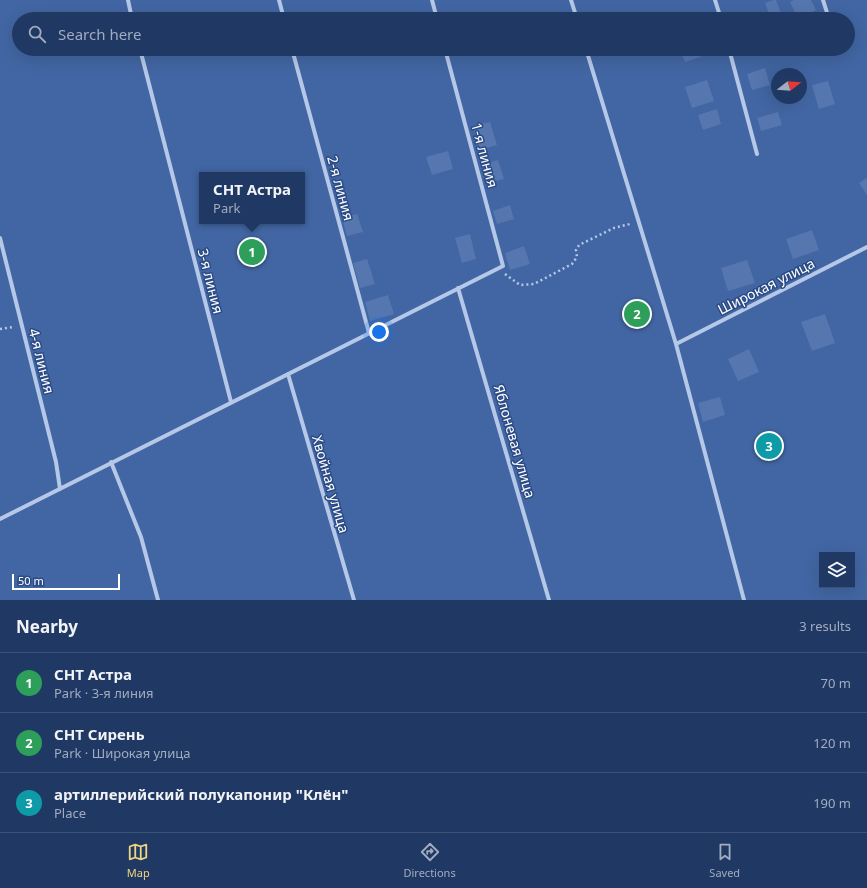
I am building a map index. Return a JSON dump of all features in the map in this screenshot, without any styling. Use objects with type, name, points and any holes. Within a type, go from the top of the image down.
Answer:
[{"type":"street","points":[[128,0],[131,12]]},
{"type":"street","points":[[279,0],[282,12]]},
{"type":"street","points":[[432,0],[435,12]]},
{"type":"street","points":[[571,0],[575,12]]},
{"type":"street","points":[[716,0],[719,12]]},
{"type":"street","points":[[823,0],[827,12]]},
{"type":"street","name":"3-я линия","points":[[142,56],[231,402]]},
{"type":"street","name":"2-я линия","points":[[294,56],[369,333]]},
{"type":"street","name":"1-я линия","points":[[447,56],[502,266]]},
{"type":"street","points":[[588,56],[676,344],[744,600]]},
{"type":"street","points":[[731,56],[757,154]]},
{"type":"street","name":"4-я линия","points":[[0,238],[56,462],[60,489]]},
{"type":"street","name":"Широкая улица","points":[[676,344],[867,247]]},
{"type":"street","points":[[0,518],[502,266]]},
{"type":"street","name":"Яблоневая улица","points":[[458,288],[549,600]]},
{"type":"street","name":"Хвойная улица","points":[[288,374],[354,600]]},
{"type":"street","points":[[112,462],[141,537],[158,600]]},
{"type":"path","points":[[502,266],[504,274],[520,285],[534,284],[572,264],[577,257],[576,250],[579,245],[614,228],[639,223]]},
{"type":"path","points":[[0,329],[22,326]]},
{"type":"shaded area","points":[[0,0],[867,0],[867,600],[0,600]]},
{"type":"building","points":[[776,0],[781,12],[768,12],[765,3]]},
{"type":"building","points":[[794,0],[811,0],[816,10],[812,12],[795,12],[790,2]]},
{"type":"building","points":[[682,56],[703,56],[685,62]]},
{"type":"building","points":[[765,68],[770,85],[752,90],[747,74]]},
{"type":"building","points":[[707,80],[714,101],[692,108],[685,87]]},
{"type":"building","points":[[828,81],[835,104],[819,109],[812,85]]},
{"type":"building","points":[[717,109],[721,124],[703,130],[698,115]]},
{"type":"building","points":[[778,112],[782,125],[761,131],[757,118]]},
{"type":"building","points":[[490,122],[497,145],[480,150],[473,126]]},
{"type":"building","points":[[448,151],[453,169],[432,175],[426,157]]},
{"type":"building","points":[[498,160],[504,179],[487,183],[482,165]]},
{"type":"building","points":[[867,178],[867,195],[859,183]]},
{"type":"building","points":[[510,205],[514,219],[497,224],[493,211]]},
{"type":"building","points":[[357,214],[363,232],[347,236],[342,218]]},
{"type":"building","points":[[812,230],[819,250],[793,259],[786,239]]},
{"type":"building","points":[[470,234],[476,259],[462,263],[455,238]]},
{"type":"building","points":[[524,246],[530,264],[510,270],[505,253]]},
{"type":"building","points":[[367,259],[375,284],[360,288],[353,263]]},
{"type":"building","points":[[747,260],[755,283],[728,291],[721,268]]},
{"type":"building","points":[[388,295],[394,314],[370,321],[365,302]]},
{"type":"building","points":[[825,314],[835,343],[812,351],[801,322]]},
{"type":"building","points":[[749,349],[759,372],[738,381],[728,359]]},
{"type":"building","points":[[720,397],[725,415],[703,422],[698,403]]},
{"type":"building","points":[[778,438],[779,454],[760,455],[759,439]]},
{"type":"place","name":"СНТ Астра","points":[[252,252]]},
{"type":"place","name":"СНТ Сирень","points":[[637,314]]},
{"type":"place","name":"артиллерийский полукапонир \"Клён\"","points":[[769,446]]}]
